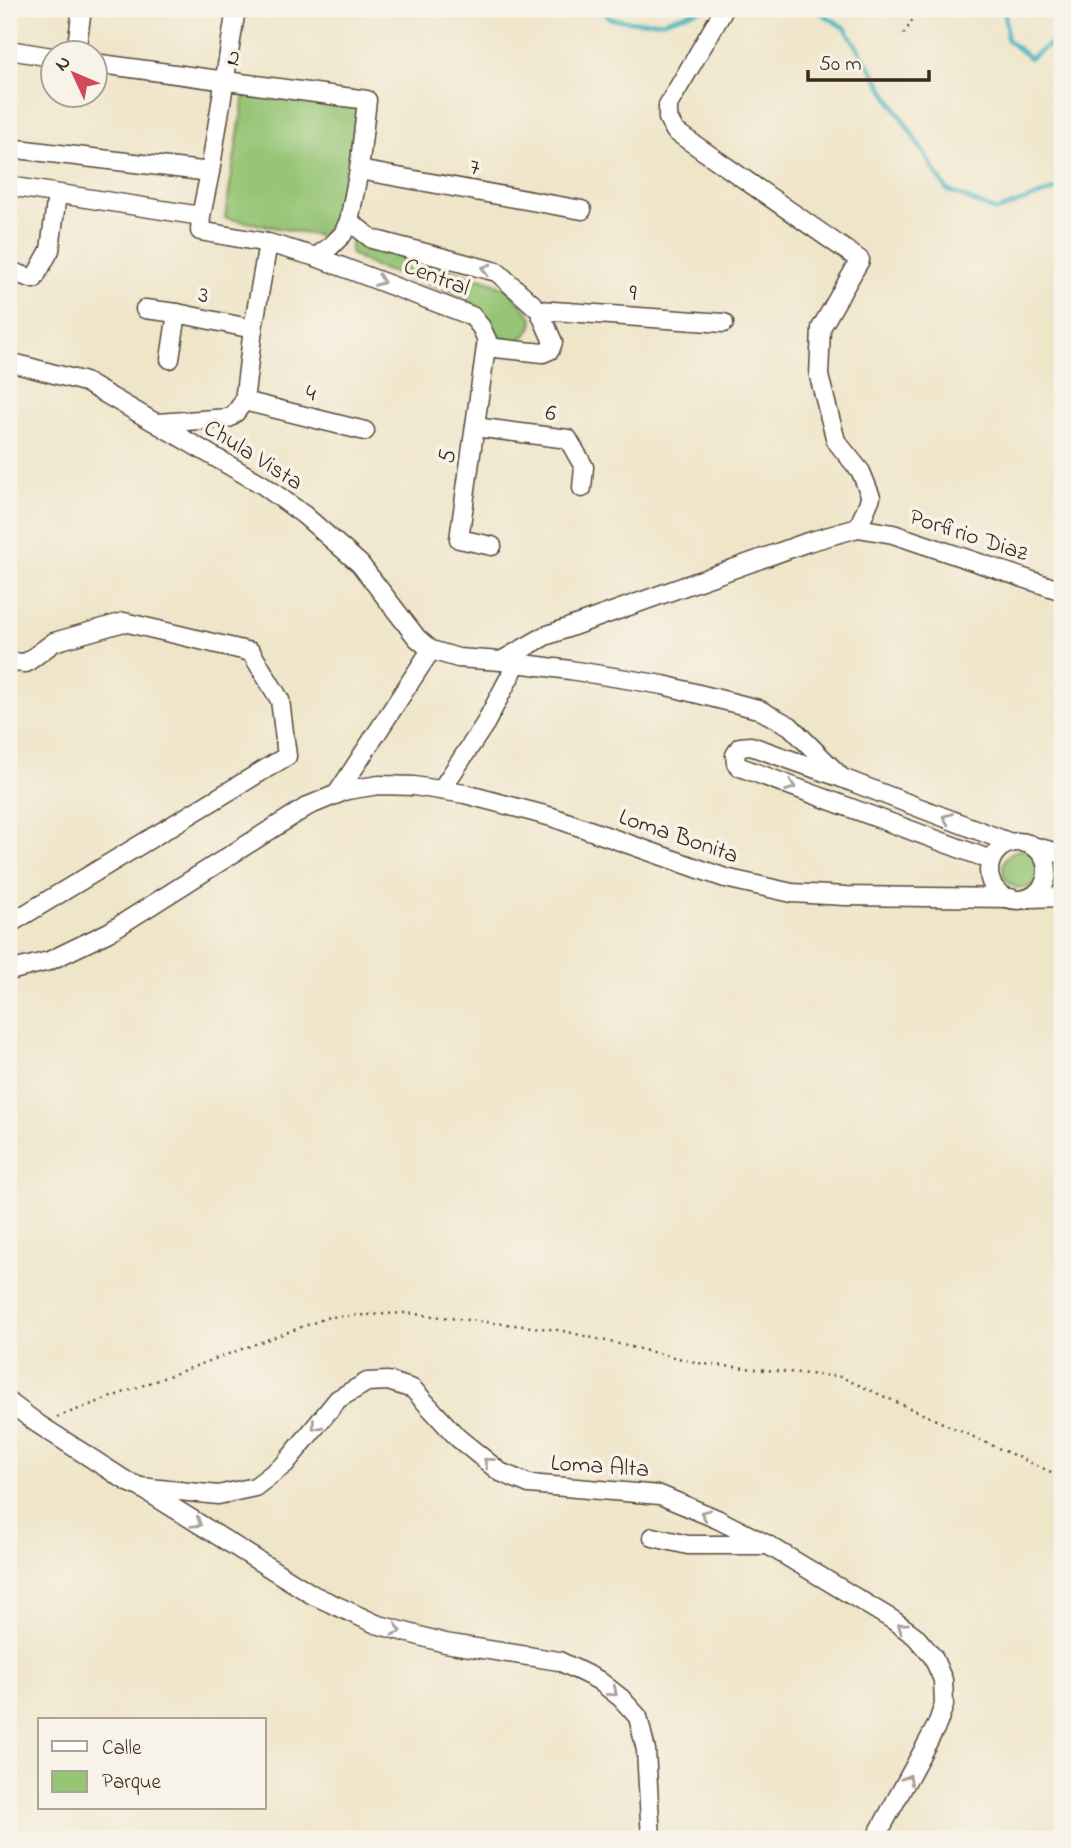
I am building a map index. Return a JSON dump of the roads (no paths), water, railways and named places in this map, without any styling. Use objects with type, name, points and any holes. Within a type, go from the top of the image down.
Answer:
[{"type":"street","points":[[78,38],[82,9]]},
{"type":"street","points":[[200,223],[236,9]]},
{"type":"street","points":[[441,790],[485,724],[509,662],[545,636],[795,547],[858,528],[871,497],[861,472],[836,441],[819,376],[821,328],[860,260],[675,131],[667,118],[668,105],[722,13]]},
{"type":"street","points":[[9,50],[38,55]]},
{"type":"street","name":"2","points":[[108,65],[367,100],[359,170]]},
{"type":"street","points":[[9,148],[210,172]]},
{"type":"street","points":[[316,257],[343,234],[349,221],[359,170]]},
{"type":"street","name":"7","points":[[359,170],[582,210]]},
{"type":"street","name":"Central","points":[[9,186],[200,223],[316,257],[472,316],[487,340],[486,347],[543,354],[550,350],[553,342],[539,310],[497,272],[372,239],[349,221]]},
{"type":"street","points":[[9,271],[34,279],[50,250],[57,194]]},
{"type":"street","points":[[157,423],[229,418],[244,401],[268,243]]},
{"type":"street","name":"3","points":[[145,309],[253,329]]},
{"type":"street","name":"9","points":[[539,310],[724,323]]},
{"type":"street","points":[[170,359],[177,313]]},
{"type":"street","name":"5","points":[[486,347],[459,539],[492,546]]},
{"type":"street","name":"Chula Vista","points":[[9,362],[85,382],[263,485],[304,515],[360,564],[417,638],[431,650]]},
{"type":"street","name":"4","points":[[244,401],[365,431]]},
{"type":"street","name":"6","points":[[475,427],[568,439],[584,467],[582,488]]},
{"type":"street","name":"Porfirio Diaz","points":[[858,528],[893,534],[1062,591]]},
{"type":"street","points":[[9,662],[26,663],[54,642],[124,622],[251,652],[280,700],[286,756],[9,924]]},
{"type":"street","points":[[337,794],[431,650],[458,659],[509,662],[663,685],[758,709],[790,726],[842,778]]},
{"type":"street","points":[[990,860],[740,767],[735,755],[740,747],[751,746],[1011,843]]},
{"type":"street","name":"Loma Bonita","points":[[9,971],[49,961],[109,932],[308,806],[347,790],[379,785],[414,786],[465,794],[552,817],[725,878],[792,893],[845,897],[1011,898]]},
{"type":"street","points":[[1062,854],[1020,842],[1011,843],[995,852],[989,869],[995,887],[1011,898],[1021,900],[1062,897]]},
{"type":"street","points":[[1029,845],[1038,851],[1047,868],[1044,886],[1030,898]]},
{"type":"street","name":"Loma Alta","points":[[140,1487],[218,1495],[255,1486],[285,1464],[338,1399],[367,1382],[388,1381],[413,1389],[458,1438],[500,1472],[528,1485],[660,1495],[717,1519],[768,1545],[893,1620],[915,1636],[933,1657],[943,1680],[944,1705],[937,1726],[876,1839]]},
{"type":"street","name":"Loma Alta","points":[[9,1402],[128,1482],[313,1595],[376,1624],[445,1643],[559,1661],[598,1680],[621,1698],[638,1717],[646,1750],[651,1839]]},
{"type":"street","points":[[653,1536],[688,1545],[768,1545]]},
{"type":"waterway","points":[[601,9],[611,19],[638,22],[664,21],[703,9]]},
{"type":"waterway","points":[[808,9],[820,12],[846,29],[947,190],[996,211],[1062,187]]},
{"type":"waterway","points":[[1005,9],[1007,40],[1030,58],[1062,36]]}]
